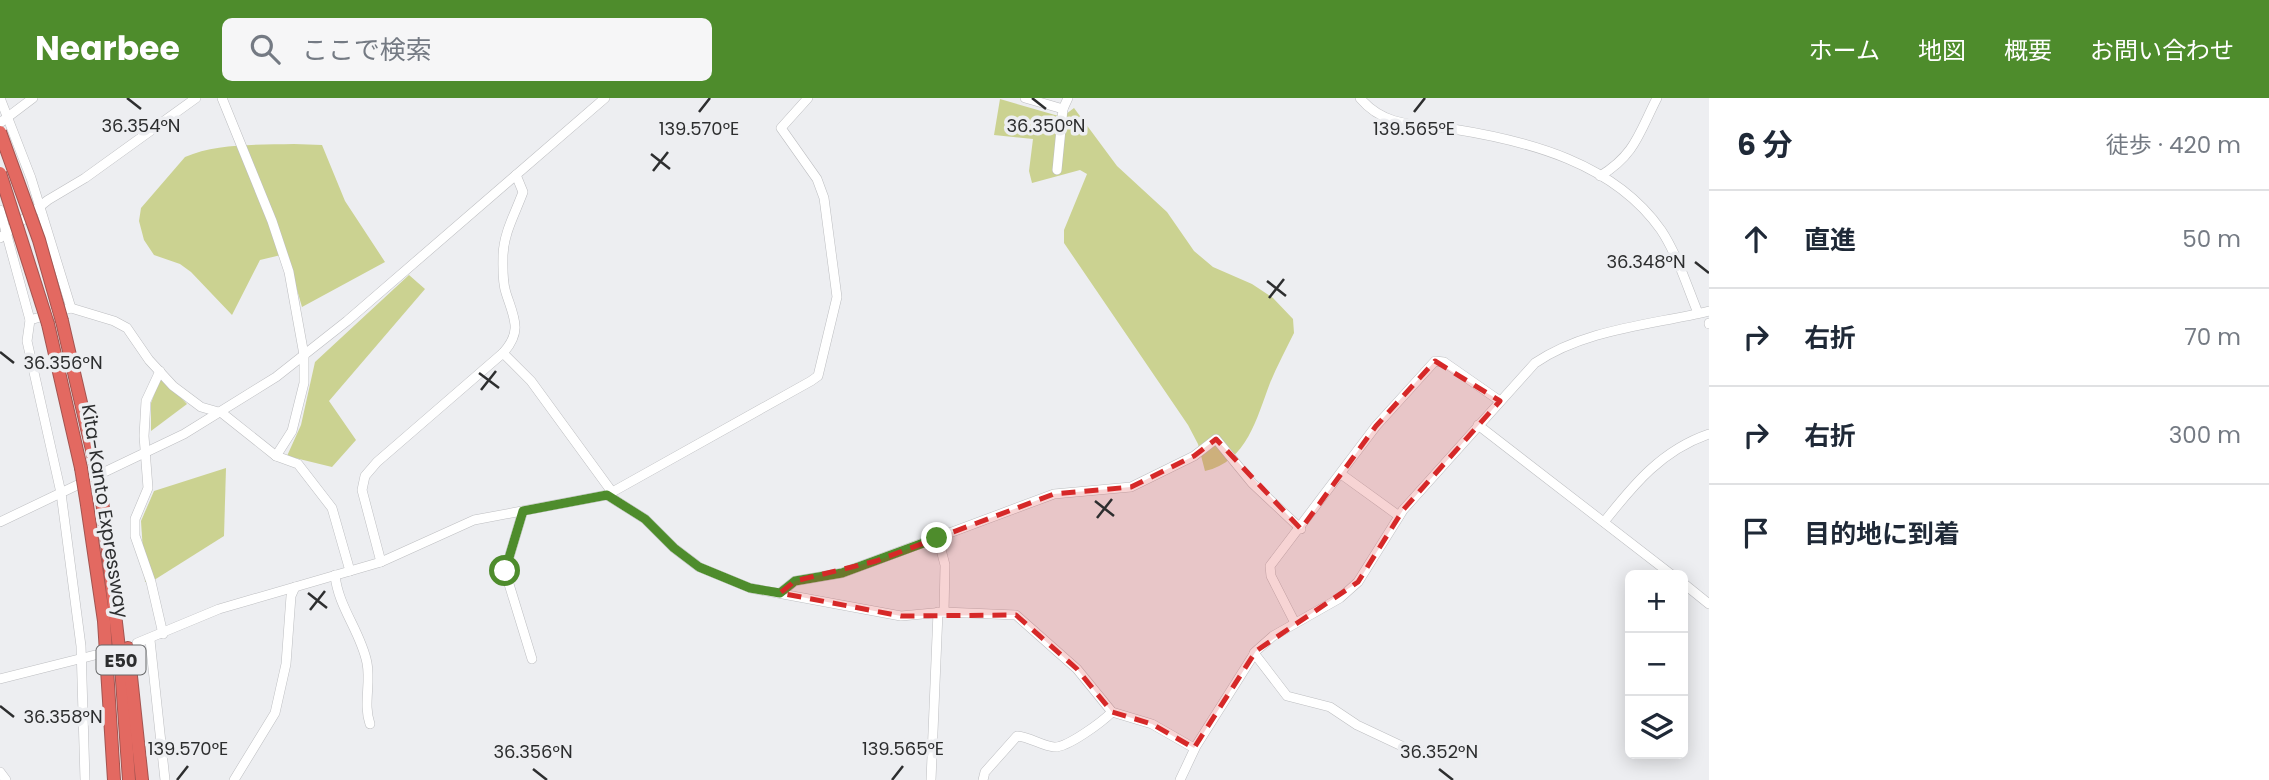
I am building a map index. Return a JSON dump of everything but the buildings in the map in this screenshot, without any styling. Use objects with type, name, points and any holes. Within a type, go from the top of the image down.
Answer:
[{"type":"highway","name":"Kita-Kanto Expressway","points":[[0,132],[39,240],[62,321],[95,463],[107,541],[129,780]]},
{"type":"highway","name":"Kita-Kanto Expressway","points":[[0,173],[48,324],[88,505],[104,621],[114,780]]},
{"type":"highway","points":[[107,541],[124,619],[142,780]]},
{"type":"highway","points":[[107,780],[112,721]]},
{"type":"street","points":[[0,98],[4,120],[40,206],[71,308]]},
{"type":"street","points":[[4,120],[33,98]]},
{"type":"street","points":[[4,235],[40,206],[85,178],[196,98]]},
{"type":"street","points":[[222,98],[289,272],[304,355],[304,383],[292,431],[276,456]]},
{"type":"street","points":[[0,522],[144,454],[222,413],[304,355],[605,98]]},
{"type":"street","points":[[137,643],[150,640],[219,609],[381,562],[474,520],[610,493],[818,376],[837,297],[824,198],[817,179],[782,128],[808,98]]},
{"type":"street","points":[[1025,98],[1063,109]]},
{"type":"street","points":[[1057,170],[1063,109],[1069,98]]},
{"type":"street","points":[[1360,98],[1378,116],[1391,121],[1454,129],[1544,148],[1600,176],[1622,191],[1661,230],[1698,313]]},
{"type":"street","points":[[1600,176],[1620,163],[1630,151],[1657,98]]},
{"type":"street","points":[[381,562],[362,490],[365,477],[377,461],[503,353],[514,340],[518,327],[505,291],[503,272],[506,236],[523,192],[516,175]]},
{"type":"street","points":[[0,209],[4,235],[30,320],[27,341],[61,493],[82,658],[85,780]]},
{"type":"street","points":[[30,320],[71,308],[114,321],[127,328],[159,371],[201,407],[222,413],[276,456],[298,464],[321,491],[339,527],[350,571]]},
{"type":"street","points":[[1180,780],[1194,748],[1254,653],[1273,636],[1340,598],[1358,582],[1399,516],[1535,363],[1559,347],[1709,310]]},
{"type":"street","points":[[503,353],[531,381],[610,493],[645,519],[674,548],[699,567],[750,588],[901,616],[941,612],[1016,615],[1077,669],[1112,712],[1152,724],[1194,748]]},
{"type":"street","points":[[1295,624],[1271,576],[1270,566],[1301,529],[1376,426],[1435,361],[1444,362],[1500,401]]},
{"type":"street","points":[[159,371],[146,401],[144,454],[148,488],[135,519],[135,536],[152,582],[163,634]]},
{"type":"street","points":[[1478,425],[1666,570]]},
{"type":"street","points":[[1604,522],[1643,475],[1668,452],[1709,434]]},
{"type":"street","points":[[780,593],[795,581],[842,573],[1054,494],[1131,487],[1194,456],[1216,439],[1252,483],[1301,529]]},
{"type":"street","points":[[1341,474],[1399,516]]},
{"type":"street","points":[[523,511],[505,571],[532,659]]},
{"type":"street","points":[[931,780],[944,565],[937,538]]},
{"type":"street","points":[[335,575],[340,601],[367,662],[366,706],[370,724]]},
{"type":"street","points":[[234,780],[275,713],[286,664],[291,596],[295,587]]},
{"type":"street","points":[[1688,587],[1709,604]]},
{"type":"street","points":[[150,640],[165,780]]},
{"type":"street","points":[[1254,653],[1287,696],[1330,707],[1357,725],[1408,749],[1420,751]]},
{"type":"street","points":[[0,679],[95,654]]},
{"type":"street","points":[[983,780],[985,772],[1017,736],[1032,737],[1052,747],[1063,746],[1112,712]]},
{"type":"street","points":[[0,772],[6,780]]},
{"type":"highlighted area","points":[[1435,361],[1500,401],[1403,510],[1358,582],[1256,651],[1194,748],[1152,724],[1112,712],[1077,669],[1016,615],[901,616],[780,593],[795,581],[876,561],[1054,494],[1131,487],[1194,456],[1216,439],[1301,529],[1376,426]]},
{"type":"green space","points":[[1000,99],[1062,117],[1074,108],[1117,166],[1167,212],[1194,251],[1213,267],[1252,284],[1273,298],[1293,319],[1294,333],[1255,423],[1241,448],[1219,466],[1205,471],[1198,444],[1188,425],[1064,243],[1064,230],[1087,174],[1080,170],[1032,183],[1029,171],[1033,139],[994,135]]},
{"type":"green space","points":[[322,145],[345,201],[385,262],[302,307],[289,262],[281,255],[260,260],[232,315],[191,272],[180,264],[154,255],[144,240],[139,221],[141,208],[185,157],[225,147]]},
{"type":"green space","points":[[409,275],[425,289],[329,401],[356,440],[332,467],[287,456],[301,425],[315,362]]},
{"type":"green space","points":[[161,376],[187,404],[151,431],[151,403]]},
{"type":"green space","points":[[226,468],[224,536],[151,582],[145,582],[141,521],[154,491]]},
{"type":"route","points":[[505,571],[523,511],[607,495],[645,519],[674,548],[699,567],[750,588],[780,593],[795,581],[842,573],[937,538]]}]
